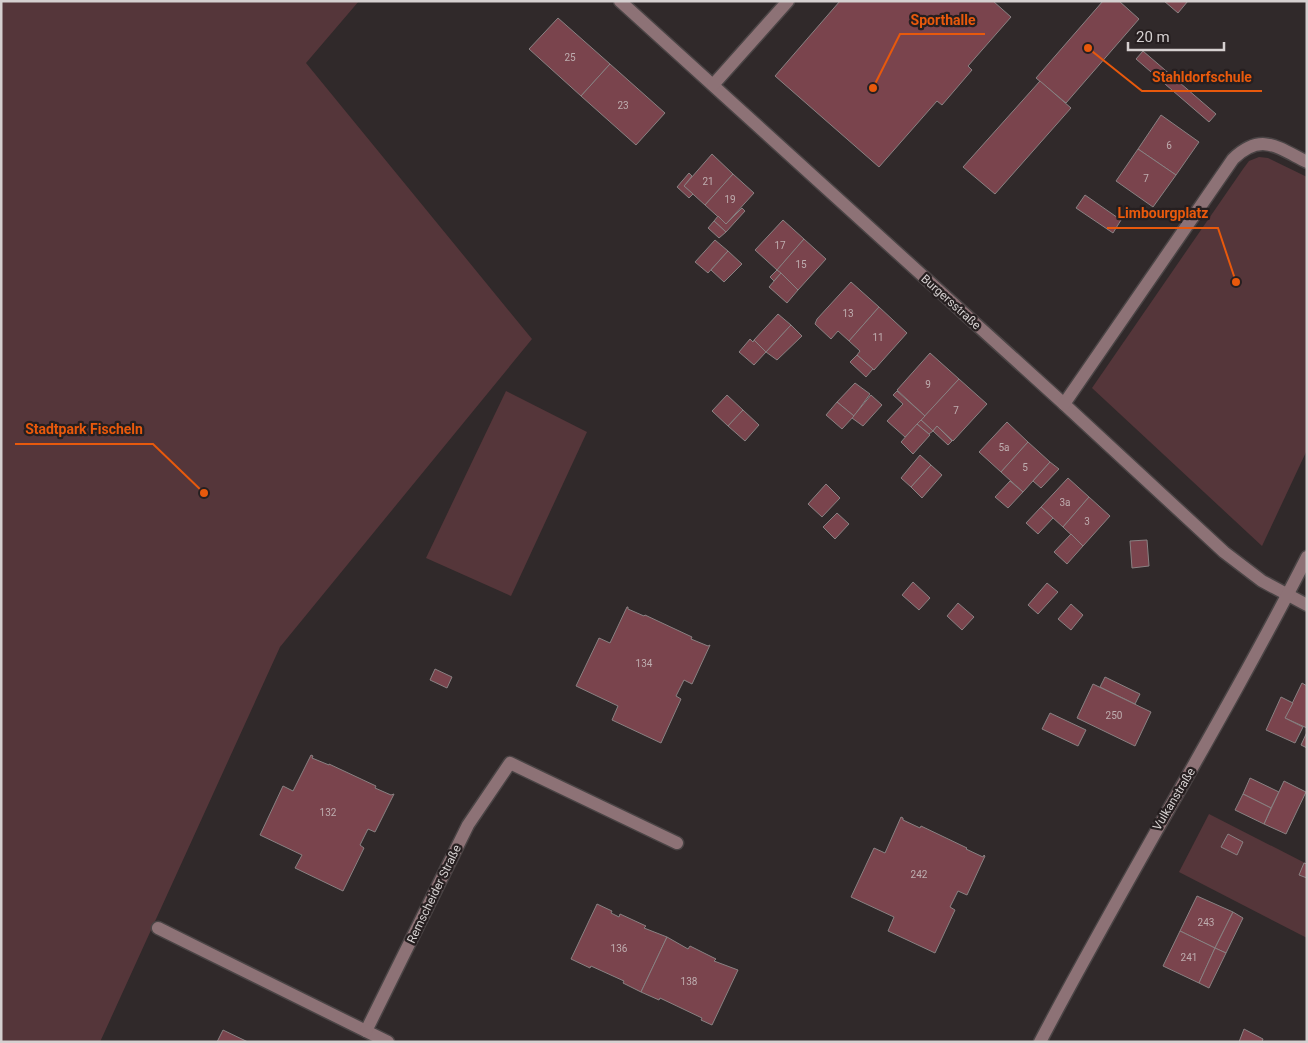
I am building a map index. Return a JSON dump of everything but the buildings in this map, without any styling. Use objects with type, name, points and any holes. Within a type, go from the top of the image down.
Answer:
[{"type":"street","name":"Burgersstraße","points":[[620,1],[1064,404],[1224,552],[1256,577],[1307,605]]},
{"type":"street","points":[[713,85],[788,1]]},
{"type":"street","points":[[1064,404],[1233,159],[1243,150],[1254,144],[1263,143],[1274,146],[1307,162]]},
{"type":"street","name":"Vulkanstraße","points":[[1040,1042],[1150,840],[1245,676],[1307,557]]},
{"type":"street","name":"Remscheider Straße","points":[[366,1031],[468,825],[510,763],[677,843]]},
{"type":"street","points":[[158,928],[388,1042]]},
{"type":"shaded area","points":[[1,1],[359,1],[306,63],[532,339],[280,647],[100,1042],[1,1042]]},
{"type":"shaded area","points":[[1259,157],[1268,158],[1307,177],[1307,450],[1262,546],[1092,388],[1243,169],[1249,161]]},
{"type":"shaded area","points":[[506,391],[587,432],[511,596],[426,558]]},
{"type":"shaded area","points":[[1209,814],[1307,864],[1307,938],[1179,872]]},
{"type":"place","name":"Stahldorfschule","points":[[1088,48]]},
{"type":"place","name":"Sporthalle","points":[[873,88]]},
{"type":"place","name":"Limbourgplatz","points":[[1236,282]]},
{"type":"place","name":"Stadtpark Fischeln","points":[[204,493]]}]
